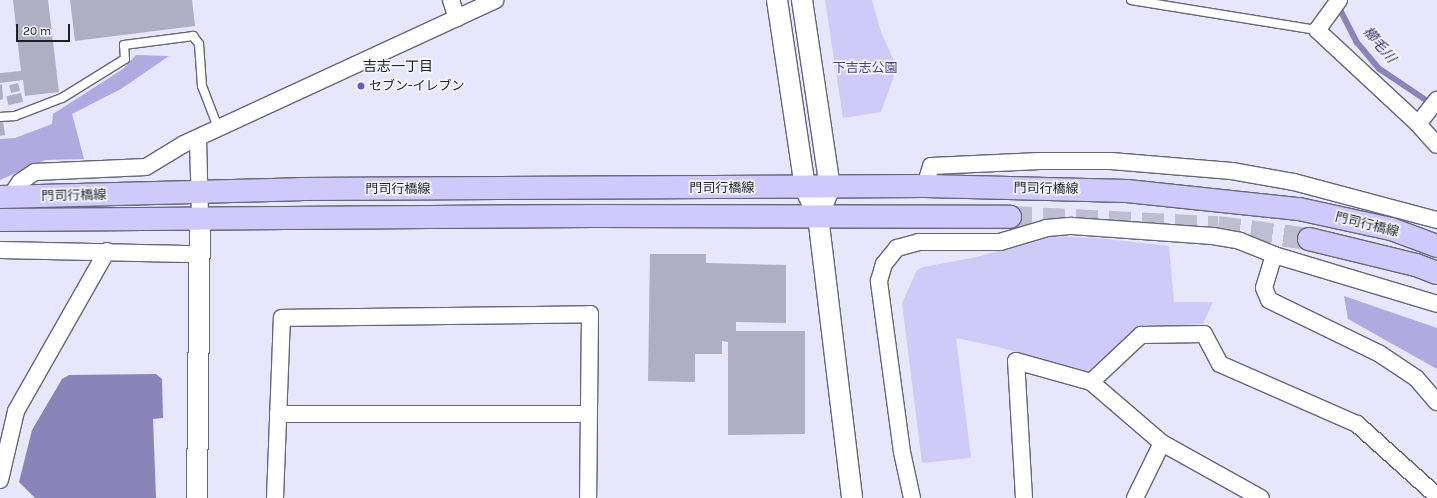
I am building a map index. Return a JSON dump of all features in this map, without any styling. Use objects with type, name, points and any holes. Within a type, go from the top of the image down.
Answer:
[{"type":"main road","name":"門司行橋線","points":[[5,197],[199,193],[300,189],[805,188],[925,186],[1126,191],[1200,197],[1299,209],[1391,230],[1437,246]]},
{"type":"main road","name":"門司行橋線","points":[[0,220],[818,216],[1010,217]]},
{"type":"main road","name":"門司行橋線","points":[[1309,239],[1416,265],[1437,273]]},
{"type":"street","points":[[451,0],[457,18]]},
{"type":"street","points":[[5,197],[20,182],[35,172],[146,167],[184,144],[198,140],[495,0]]},
{"type":"street","points":[[777,0],[805,188],[818,216],[852,498]]},
{"type":"street","points":[[802,0],[830,187],[818,216]]},
{"type":"street","points":[[1339,0],[1317,30],[1418,124],[1437,145]]},
{"type":"street","points":[[1418,124],[1437,100]]},
{"type":"street","points":[[197,498],[198,254],[200,218],[198,140]]},
{"type":"street","points":[[925,186],[931,166],[1040,161],[1111,162],[1232,171],[1294,182],[1437,220]]},
{"type":"street","points":[[912,498],[902,452],[879,281],[884,264],[897,248],[919,242],[1000,242],[1048,228],[1072,226],[1213,236],[1240,241],[1274,255],[1437,304]]},
{"type":"street","points":[[0,250],[198,254]]},
{"type":"street","points":[[0,480],[16,410],[107,251]]},
{"type":"street","points":[[1274,255],[1264,288],[1269,300],[1380,354],[1416,378],[1437,402]]},
{"type":"street","points":[[275,498],[282,318],[590,314],[588,498]]},
{"type":"street","points":[[1091,382],[1141,335],[1204,334],[1220,364],[1357,424],[1437,496]]},
{"type":"street","points":[[1024,498],[1016,361],[1091,382],[1162,443],[1261,498]]},
{"type":"street","points":[[278,414],[588,414]]},
{"type":"street","points":[[1135,498],[1162,443]]},
{"type":"lane","points":[[1132,0],[1317,30]]},
{"type":"lane","points":[[0,117],[15,116],[62,98],[125,59],[124,45],[193,36],[199,44],[202,86],[219,130]]},
{"type":"green space","name":"下吉志公園","points":[[825,0],[872,0],[881,32],[897,67],[881,112],[843,118]]},
{"type":"green space","points":[[1050,236],[1098,238],[1169,246],[1174,302],[1213,302],[1203,324],[1137,327],[1095,367],[1084,372],[999,347],[956,338],[971,458],[922,463],[902,303],[917,270],[923,267],[977,257]]},
{"type":"shaded area","points":[[136,55],[169,56],[121,89],[72,114],[84,159],[45,160],[0,180],[0,139],[15,138],[52,124],[53,114],[123,69]]},
{"type":"shaded area","points":[[1344,296],[1437,328],[1437,369],[1348,319]]},
{"type":"shaded area","points":[[156,374],[162,379],[163,418],[153,419],[156,498],[35,498],[19,482],[32,430],[62,379],[69,375]]},
{"type":"building","points":[[13,0],[48,0],[59,92],[25,96],[23,80],[0,83],[0,73],[21,71]]},
{"type":"building","points":[[70,0],[192,0],[195,26],[75,41]]},
{"type":"building","points":[[18,83],[20,91],[11,93],[9,85]]},
{"type":"building","points":[[2,84],[3,99],[0,100],[0,85]]},
{"type":"building","points":[[21,93],[23,102],[8,105],[6,96]]},
{"type":"building","points":[[3,121],[5,135],[0,136],[0,122]]},
{"type":"building","points":[[650,254],[706,254],[706,263],[786,265],[786,323],[736,322],[736,331],[805,331],[805,434],[728,435],[728,342],[722,341],[722,354],[695,354],[695,382],[648,381]]},
{"type":"waterway","name":"櫛毛川","points":[[1338,5],[1357,42],[1380,69],[1432,104]]},
{"type":"tunnel","points":[[1010,217],[1218,227],[1309,239]]},
{"type":"place","name":"セブン-イレブン","points":[[361,86]]},
{"type":"district","name":"吉志一丁目","points":[[398,67]]}]
